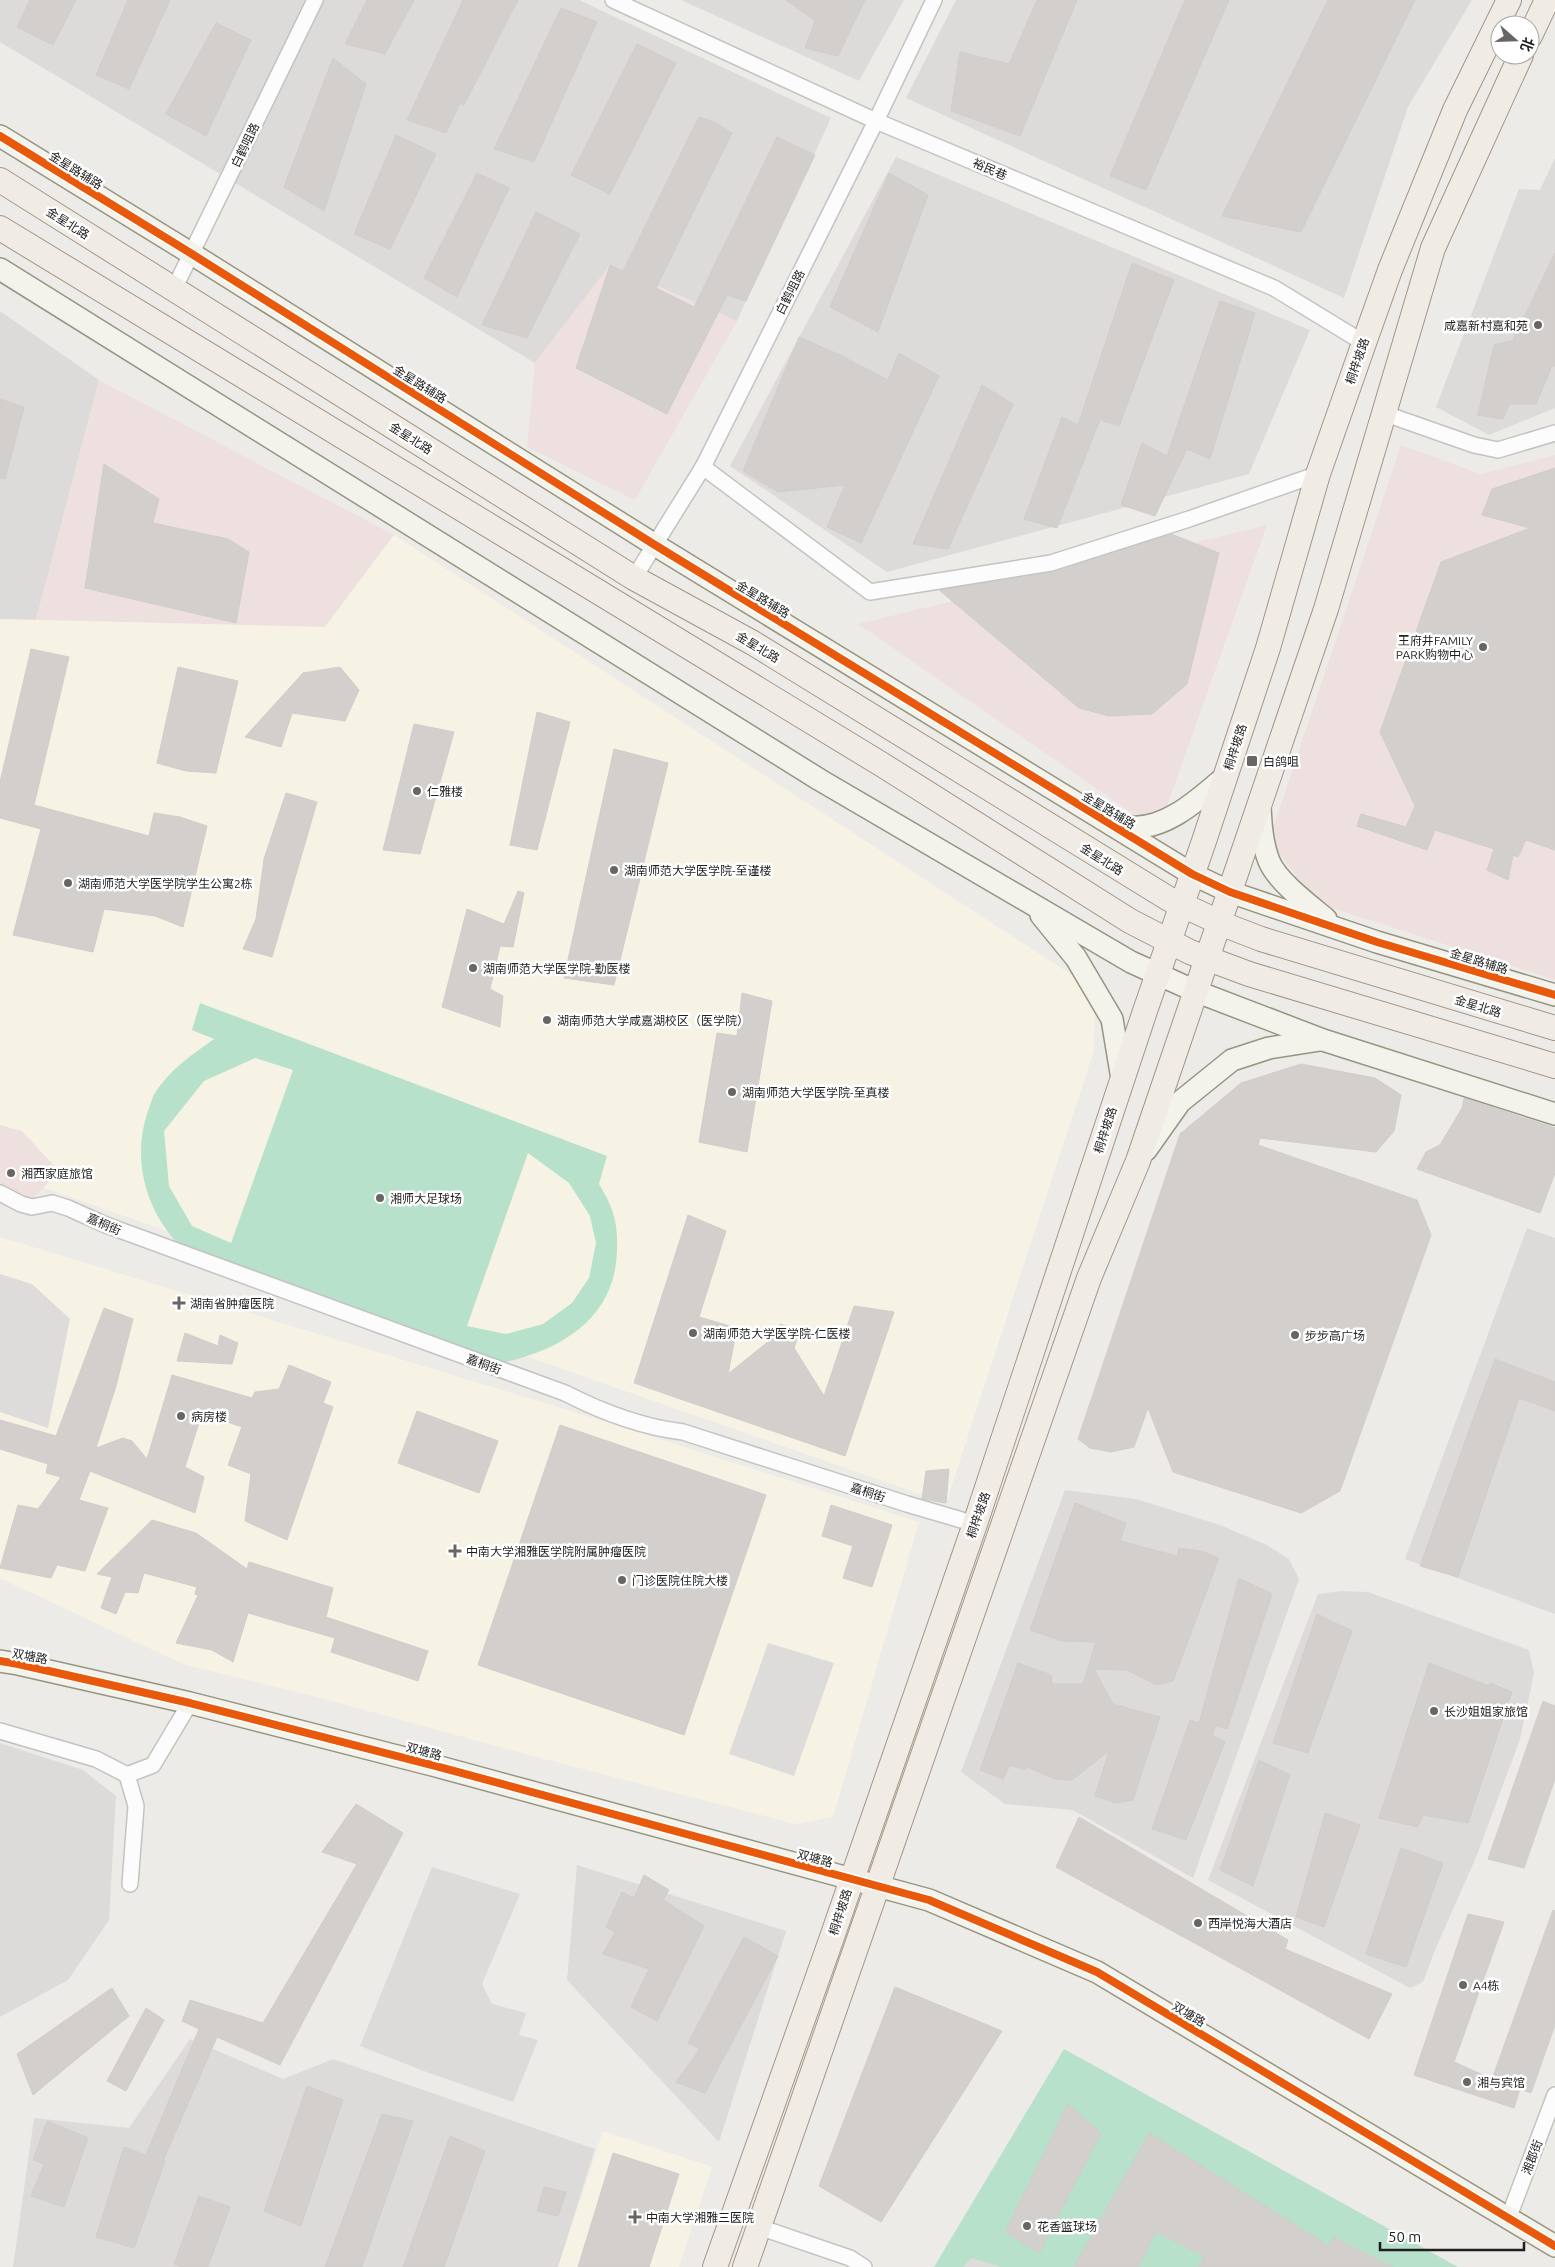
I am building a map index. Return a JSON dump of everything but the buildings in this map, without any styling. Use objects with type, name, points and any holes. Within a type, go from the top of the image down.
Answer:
[{"type":"main road","name":"桐梓坡路","points":[[715,2267],[975,1524],[1122,1079],[1268,648],[1318,474],[1390,270],[1455,110],[1510,0]]},
{"type":"main road","points":[[1540,15],[1547,0]]},
{"type":"main road","points":[[745,2267],[1089,1278],[1138,1161],[1260,805],[1326,609],[1433,248],[1517,65]]},
{"type":"main road","name":"金星北路","points":[[0,180],[634,578],[753,643],[1142,884],[1219,922],[1261,938],[1555,1028]]},
{"type":"main road","points":[[0,228],[873,759],[1130,921],[1206,959],[1354,1007],[1555,1066]]},
{"type":"street","name":"白鹤咀路","points":[[174,290],[314,0]]},
{"type":"street","name":"裕民巷","points":[[613,0],[876,121],[1274,288],[1364,343]]},
{"type":"street","name":"白鹤咀路","points":[[634,578],[703,467],[876,121],[934,0]]},
{"type":"street","name":"金星路辅路","points":[[0,136],[192,254],[654,545],[1192,874],[1230,892],[1335,928],[1555,995]]},
{"type":"street","points":[[0,269],[820,780],[1131,962],[1195,991],[1323,1040],[1555,1114]]},
{"type":"street","points":[[1383,413],[1474,445],[1498,450],[1555,433]]},
{"type":"street","points":[[703,467],[870,592],[1051,563],[1190,519],[1318,474]]},
{"type":"street","points":[[1106,822],[1133,827],[1157,822],[1190,807],[1226,776]]},
{"type":"street","points":[[1260,805],[1261,832],[1270,862],[1294,892],[1335,928]]},
{"type":"street","points":[[1033,905],[1076,958],[1112,1019],[1122,1079]]},
{"type":"street","points":[[1138,1161],[1180,1102],[1232,1060],[1269,1048],[1323,1040]]},
{"type":"street","name":"嘉桐街","points":[[0,1193],[21,1204],[32,1207],[52,1203],[68,1208],[106,1225],[565,1393],[590,1406],[653,1428],[683,1432],[975,1524]]},
{"type":"street","name":"双塘路","points":[[0,1661],[190,1703],[445,1768],[929,1900],[1097,1972],[1555,2246]]},
{"type":"street","points":[[127,1775],[153,1765],[190,1703]]},
{"type":"street","points":[[0,1731],[96,1759],[127,1775],[136,1806],[130,1884]]},
{"type":"street","name":"湘郡街","points":[[1508,2219],[1555,2095]]},
{"type":"street","points":[[759,2227],[850,2258],[864,2267]]},
{"type":"shaded area","points":[[0,0],[579,0],[831,118],[737,321],[610,265],[535,363],[0,42]]},
{"type":"shaded area","points":[[681,0],[904,0],[859,81]]},
{"type":"shaded area","points":[[956,0],[1472,0],[1408,107],[1344,298],[906,98]]},
{"type":"shaded area","points":[[896,157],[1310,330],[1249,474],[887,572],[730,466]]},
{"type":"shaded area","name":"咸嘉新村嘉和苑","points":[[1555,158],[1555,408],[1489,435],[1436,407],[1519,189],[1540,190]]},
{"type":"shaded area","points":[[610,265],[737,321],[635,500],[527,447],[535,363]]},
{"type":"shaded area","points":[[0,311],[99,380],[36,620],[0,620]]},
{"type":"shaded area","points":[[99,380],[394,535],[325,627],[36,620]]},
{"type":"shaded area","name":"王府井FAMILY PARK购物中心","points":[[1401,445],[1481,474],[1555,455],[1555,980],[1317,903],[1269,840]]},
{"type":"shaded area","points":[[1267,525],[1158,831],[858,624]]},
{"type":"shaded area","name":"湖南师范大学咸嘉湖校区（医学院）","points":[[394,535],[1095,990],[1094,1050],[946,1503],[44,1188],[57,1169],[22,1131],[0,1125],[0,619],[325,627]]},
{"type":"shaded area","points":[[0,1125],[22,1131],[61,1171],[27,1204],[0,1189]]},
{"type":"shaded area","points":[[1527,1228],[1555,1238],[1555,1614],[1405,1559]]},
{"type":"shaded area","name":"中南大学湘雅医学院附属肿瘤医院","points":[[0,1237],[587,1416],[919,1522],[833,1817],[796,1824],[529,1755],[321,1698],[183,1664],[4,1580],[0,1580]]},
{"type":"shaded area","points":[[0,1274],[32,1284],[70,1319],[48,1428],[0,1412]]},
{"type":"shaded area","points":[[1065,1490],[1136,1499],[1220,1525],[1267,1545],[1289,1559],[1299,1579],[1193,1878],[1073,1810],[1005,1804],[961,1772]]},
{"type":"shaded area","points":[[1342,1591],[1368,1592],[1529,1650],[1534,1673],[1520,1739],[1477,1855],[1423,1982],[1410,1988],[1208,1880],[1318,1594]]},
{"type":"shaded area","points":[[768,1643],[834,1663],[794,1776],[729,1754]]},
{"type":"shaded area","points":[[0,1743],[83,1770],[116,1796],[109,1920],[68,1980],[0,2017]]},
{"type":"shaded area","points":[[577,1865],[786,1931],[719,2142],[567,1980]]},
{"type":"shaded area","points":[[432,1867],[520,1894],[482,1984],[492,2004],[526,2013],[519,2035],[538,2040],[513,2102],[429,2073],[360,2046]]},
{"type":"shaded area","points":[[190,2039],[283,2079],[333,2059],[595,2149],[558,2267],[13,2267],[34,2118],[129,2128]]},
{"type":"shaded area","name":"中南大学湘雅三医院","points":[[603,2131],[712,2167],[679,2267],[558,2267]]},
{"type":"shaded area","points":[[971,2258],[1001,2267],[963,2267]]},
{"type":"green space","points":[[200,1003],[607,1156],[599,1184],[614,1215],[617,1231],[617,1249],[614,1273],[607,1294],[596,1312],[582,1327],[565,1339],[546,1349],[502,1363],[181,1247],[159,1218],[151,1201],[145,1184],[141,1148],[143,1129],[155,1093],[174,1070],[214,1039],[192,1030]],"holes":[[[255,1058],[293,1070],[231,1243],[192,1226],[169,1186],[164,1131],[204,1081]],[[528,1153],[569,1183],[590,1216],[596,1243],[589,1278],[572,1303],[543,1324],[506,1334],[467,1326]]]},
{"type":"green space","points":[[1064,2049],[1458,2267],[934,2267]]},
{"type":"cycle path","points":[[0,136],[192,254],[655,545],[1192,874],[1230,892],[1377,942],[1555,995]]},
{"type":"cycle path","points":[[0,1661],[190,1703],[436,1766],[929,1900],[1097,1972],[1555,2246]]},
{"type":"place","name":"咸嘉新村嘉和苑","points":[[1538,325]]},
{"type":"place","name":"王府井FAMILY PARK购物中心","points":[[1483,647]]},
{"type":"place","name":"白鸽咀","points":[[1252,761]]},
{"type":"place","name":"仁雅楼","points":[[417,791]]},
{"type":"place","name":"湖南师范大学医学院-至谨楼","points":[[614,870]]},
{"type":"place","name":"湖南师范大学医学院学生公寓2栋","points":[[68,883]]},
{"type":"place","name":"湖南师范大学医学院-勤医楼","points":[[473,968]]},
{"type":"place","name":"湖南师范大学咸嘉湖校区（医学院）","points":[[547,1020]]},
{"type":"place","name":"湖南师范大学医学院-至真楼","points":[[732,1092]]},
{"type":"place","name":"湘西家庭旅馆","points":[[11,1173]]},
{"type":"place","name":"湘师大足球场","points":[[380,1198]]},
{"type":"place","name":"湖南省肿瘤医院","points":[[179,1303]]},
{"type":"place","name":"湖南师范大学医学院-仁医楼","points":[[693,1333]]},
{"type":"place","name":"步步高广场","points":[[1295,1335]]},
{"type":"place","name":"病房楼","points":[[181,1416]]},
{"type":"place","name":"中南大学湘雅医学院附属肿瘤医院","points":[[455,1551]]},
{"type":"place","name":"门诊医院住院大楼","points":[[622,1580]]},
{"type":"place","name":"长沙姐姐家旅馆","points":[[1434,1711]]},
{"type":"place","name":"西岸悦海大酒店","points":[[1198,1923]]},
{"type":"place","name":"A4栋","points":[[1463,1985]]},
{"type":"place","name":"湘与宾馆","points":[[1467,2082]]},
{"type":"place","name":"中南大学湘雅三医院","points":[[635,2217]]},
{"type":"place","name":"花香篮球场","points":[[1027,2226]]}]
